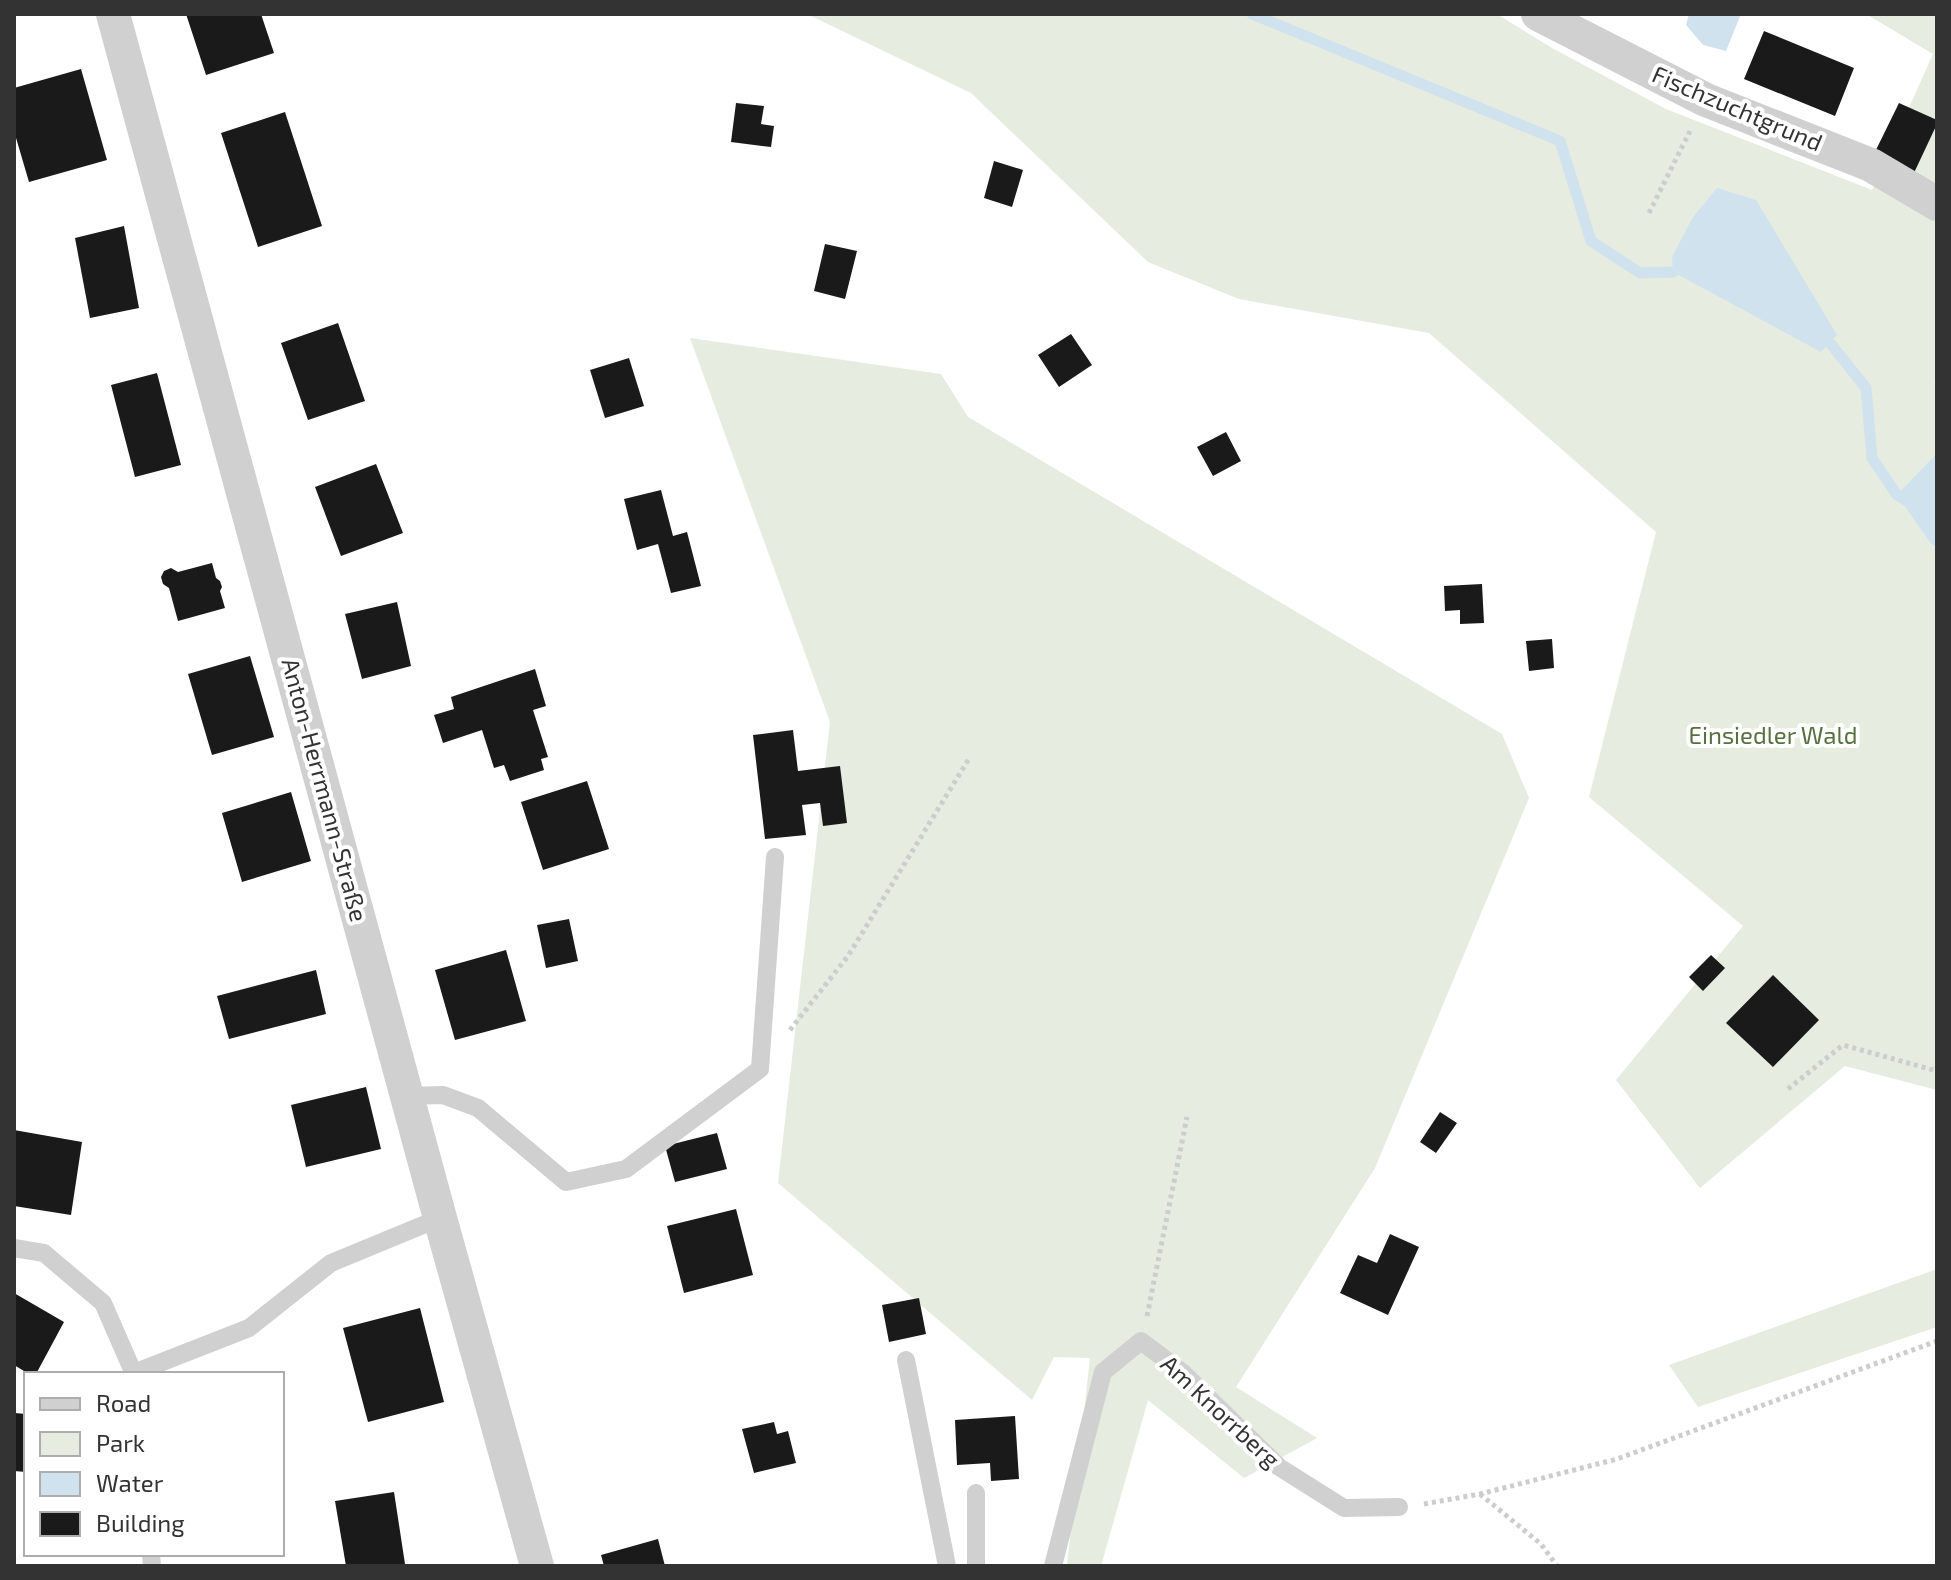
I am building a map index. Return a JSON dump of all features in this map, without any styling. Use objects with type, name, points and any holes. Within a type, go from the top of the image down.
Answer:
[{"type":"street","name":"Anton-Herrmann-Straße","points":[[113,14],[537,1566]]},
{"type":"street","name":"Fischzuchtgrund","points":[[1538,14],[1706,100],[1871,165],[1937,204]]},
{"type":"lane","points":[[407,1096],[443,1095],[478,1108],[566,1182],[626,1169],[760,1069],[775,857]]},
{"type":"lane","points":[[139,1372],[249,1328],[331,1263],[440,1218]]},
{"type":"lane","points":[[14,1248],[44,1253],[103,1303],[133,1372]]},
{"type":"lane","name":"Am Knorrberg","points":[[1053,1566],[1103,1372],[1141,1341],[1183,1373],[1279,1467],[1344,1508],[1399,1507]]},
{"type":"lane","points":[[906,1360],[947,1566]]},
{"type":"lane","points":[[976,1493],[976,1566]]},
{"type":"path","points":[[1649,213],[1706,100]]},
{"type":"path","points":[[760,1069],[848,956],[970,757]]},
{"type":"path","points":[[1788,1089],[1843,1045],[1937,1071]]},
{"type":"path","points":[[1141,1341],[1187,1117]]},
{"type":"path","points":[[1399,1507],[1480,1494],[1617,1459],[1937,1341]]},
{"type":"path","points":[[1480,1494],[1541,1544],[1557,1566]]},
{"type":"green space","name":"Einsiedler Wald","points":[[807,14],[1497,14],[1552,48],[1666,109],[1872,190],[1933,54],[1866,14],[1937,14],[1937,381],[1934,382],[1937,386],[1937,453],[1898,495],[1931,544],[1937,548],[1937,1090],[1845,1066],[1700,1188],[1616,1080],[1743,926],[1589,797],[1656,532],[1429,333],[1239,299],[1148,262],[971,93]]},
{"type":"green space","points":[[690,338],[941,374],[968,417],[1502,734],[1529,798],[1375,1168],[1236,1387],[1317,1438],[1244,1478],[1148,1400],[1101,1566],[1067,1566],[1090,1358],[1054,1357],[1032,1400],[778,1183],[830,722]]},
{"type":"green space","points":[[1937,1269],[1937,1327],[1698,1407],[1669,1365]]},
{"type":"water","points":[[1689,14],[1741,14],[1726,51],[1703,45],[1686,25]]},
{"type":"water","points":[[1717,188],[1756,200],[1837,335],[1821,352],[1673,272],[1672,257],[1693,217]]},
{"type":"water","points":[[1937,453],[1937,548],[1897,495]]},
{"type":"building","points":[[186,14],[261,14],[274,53],[206,75]]},
{"type":"building","points":[[1764,31],[1854,68],[1835,116],[1744,79]]},
{"type":"building","points":[[81,69],[107,160],[29,182],[14,131],[14,88]]},
{"type":"building","points":[[736,103],[764,106],[761,124],[774,126],[771,147],[731,142]]},
{"type":"building","points":[[1899,103],[1937,120],[1913,175],[1873,156]]},
{"type":"building","points":[[285,112],[322,226],[258,247],[221,133]]},
{"type":"building","points":[[994,161],[1023,170],[1012,207],[984,198]]},
{"type":"building","points":[[124,226],[139,308],[90,318],[75,238]]},
{"type":"building","points":[[825,244],[857,251],[845,299],[814,291]]},
{"type":"building","points":[[338,323],[365,401],[308,420],[281,343]]},
{"type":"building","points":[[1071,334],[1092,365],[1059,387],[1038,355]]},
{"type":"building","points":[[629,358],[644,406],[605,418],[590,370]]},
{"type":"building","points":[[157,373],[181,465],[135,477],[111,385]]},
{"type":"building","points":[[1226,432],[1241,461],[1213,476],[1197,447]]},
{"type":"building","points":[[376,464],[403,533],[341,556],[315,487]]},
{"type":"building","points":[[661,490],[673,536],[687,532],[701,586],[671,593],[658,544],[637,550],[624,499]]},
{"type":"building","points":[[212,563],[222,587],[220,591],[225,608],[178,621],[169,588],[163,584],[161,577],[164,571],[171,568],[178,572]]},
{"type":"building","points":[[1482,584],[1484,623],[1460,624],[1460,610],[1445,611],[1444,586]]},
{"type":"building","points":[[397,602],[411,666],[362,679],[345,614]]},
{"type":"building","points":[[1552,639],[1554,668],[1529,671],[1526,641]]},
{"type":"building","points":[[250,656],[274,737],[212,755],[188,674]]},
{"type":"building","points":[[535,669],[546,706],[533,710],[548,757],[541,759],[544,770],[510,781],[504,765],[494,768],[482,730],[443,743],[434,715],[454,709],[451,697]]},
{"type":"building","points":[[793,730],[798,771],[840,766],[847,823],[823,826],[820,803],[802,805],[806,835],[765,839],[753,735]]},
{"type":"building","points":[[587,781],[609,849],[543,870],[521,802]]},
{"type":"building","points":[[291,792],[311,861],[242,882],[222,813]]},
{"type":"building","points":[[569,919],[578,961],[546,968],[537,925]]},
{"type":"building","points":[[506,950],[526,1021],[455,1040],[435,970]]},
{"type":"building","points":[[1711,955],[1725,968],[1703,991],[1689,977]]},
{"type":"building","points":[[316,970],[326,1014],[229,1039],[217,996]]},
{"type":"building","points":[[1773,975],[1819,1020],[1773,1067],[1726,1023]]},
{"type":"building","points":[[366,1087],[381,1149],[306,1167],[291,1105]]},
{"type":"building","points":[[1440,1112],[1457,1123],[1436,1153],[1420,1142]]},
{"type":"building","points":[[14,1130],[82,1142],[71,1215],[14,1206]]},
{"type":"building","points":[[717,1133],[727,1169],[675,1182],[665,1146]]},
{"type":"building","points":[[736,1209],[753,1275],[684,1293],[667,1226]]},
{"type":"building","points":[[1390,1234],[1419,1247],[1388,1315],[1340,1293],[1358,1255],[1377,1263]]},
{"type":"building","points":[[14,1293],[64,1322],[37,1372],[26,1372],[14,1365]]},
{"type":"building","points":[[919,1298],[926,1334],[889,1342],[882,1305]]},
{"type":"building","points":[[420,1308],[444,1402],[368,1422],[343,1328]]},
{"type":"building","points":[[15,1413],[24,1414],[24,1472],[14,1471]]},
{"type":"building","points":[[1015,1416],[1019,1479],[991,1481],[990,1463],[957,1465],[955,1420]]},
{"type":"building","points":[[774,1422],[777,1434],[788,1431],[796,1463],[754,1473],[742,1429]]},
{"type":"building","points":[[394,1492],[405,1564],[346,1566],[335,1501]]},
{"type":"building","points":[[658,1539],[665,1566],[604,1566],[601,1555]]},
{"type":"waterway","points":[[1252,14],[1560,141],[1591,241],[1640,273],[1673,272]]},
{"type":"waterway","points":[[1821,335],[1866,388],[1872,458],[1897,495],[1909,502]]}]
